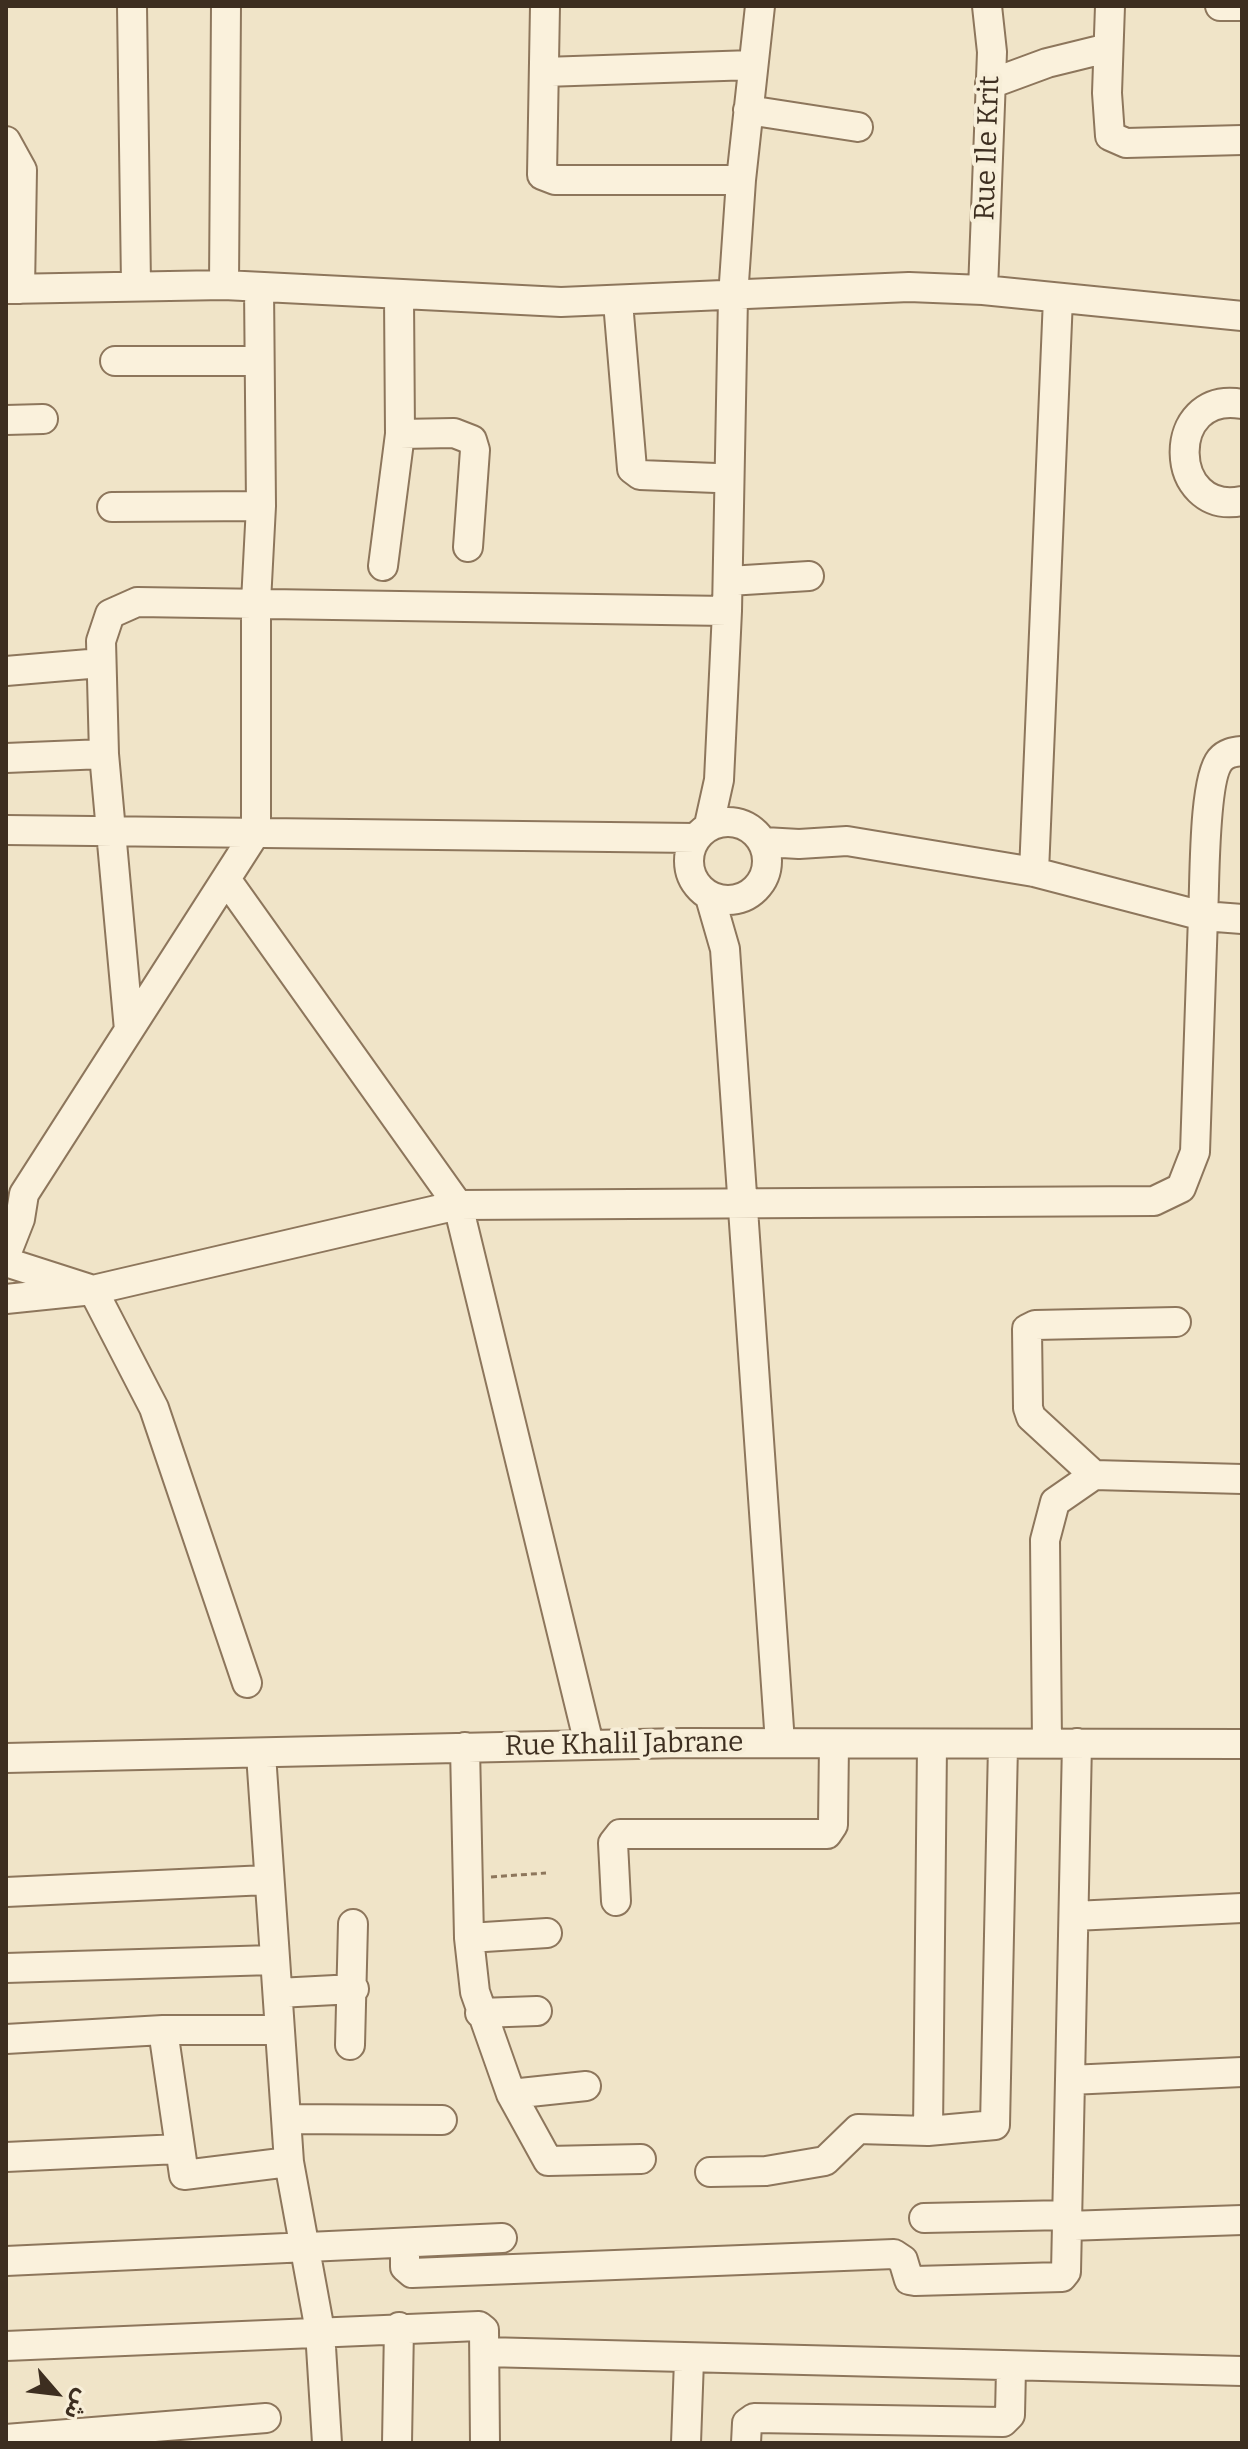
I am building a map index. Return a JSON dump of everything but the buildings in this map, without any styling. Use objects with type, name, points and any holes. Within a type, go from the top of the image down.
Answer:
[{"type":"street","points":[[132,6],[136,284]]},
{"type":"street","points":[[224,285],[226,6]]},
{"type":"street","points":[[545,6],[541,168],[547,178],[741,180]]},
{"type":"street","points":[[690,873],[689,855],[713,828],[719,780],[729,581],[733,297],[741,180],[760,6]]},
{"type":"street","name":"Rue Ile Krit","points":[[983,290],[991,28],[987,6]]},
{"type":"street","points":[[1110,6],[1107,127],[1117,141],[1242,140]]},
{"type":"street","points":[[1220,6],[1242,6]]},
{"type":"street","points":[[990,84],[1047,63],[1108,48]]},
{"type":"street","points":[[544,72],[753,65]]},
{"type":"street","points":[[748,110],[858,127]]},
{"type":"street","points":[[6,141],[22,170],[13,289],[136,284],[224,285],[399,297],[618,302],[869,287],[983,290],[1242,316]]},
{"type":"street","points":[[259,287],[261,506],[256,602],[256,832],[129,1030],[15,1198],[20,1219],[9,1255],[6,1296],[93,1290],[458,1205],[743,1206],[1154,1201],[1181,1188],[1195,1152],[1207,819],[1215,768],[1221,758],[1242,751]]},
{"type":"street","points":[[383,566],[400,434],[399,297]]},
{"type":"street","points":[[1034,872],[1058,298]]},
{"type":"street","points":[[618,302],[632,469],[640,475],[716,478]]},
{"type":"street","points":[[115,361],[259,361]]},
{"type":"street","points":[[1242,404],[1213,406],[1197,417],[1186,434],[1183,453],[1186,472],[1198,488],[1214,499],[1242,501]]},
{"type":"street","points":[[6,420],[43,419]]},
{"type":"street","points":[[400,434],[454,433],[472,440],[475,450],[468,547]]},
{"type":"street","points":[[112,507],[261,506]]},
{"type":"street","points":[[729,581],[809,576]]},
{"type":"street","points":[[129,1030],[104,754],[101,663],[103,627],[110,614],[124,605],[137,602],[727,611]]},
{"type":"street","points":[[6,671],[101,663]]},
{"type":"street","points":[[6,758],[104,754]]},
{"type":"street","points":[[6,830],[642,840],[713,828],[751,828],[766,854],[759,886],[741,899],[725,949]]},
{"type":"street","points":[[642,840],[690,873],[698,887],[710,897],[725,949],[780,1743]]},
{"type":"street","points":[[766,854],[799,844],[847,841],[1034,872],[1203,916],[1242,919]]},
{"type":"street","points":[[226,879],[458,1205],[589,1744]]},
{"type":"street","points":[[710,897],[741,899]]},
{"type":"street","points":[[9,1255],[93,1290],[154,1408],[247,1683]]},
{"type":"street","points":[[1094,1475],[1031,1417],[1028,1408],[1027,1329],[1035,1325],[1176,1322]]},
{"type":"street","points":[[1047,1743],[1045,1540],[1055,1502],[1094,1475],[1242,1479]]},
{"type":"street","points":[[405,2243],[405,2267],[412,2273],[894,2254],[903,2260],[909,2280],[915,2281],[1062,2277],[1066,2272],[1068,2221],[1077,1743]]},
{"type":"street","name":"Rue Khalil Jabrane","points":[[6,1758],[589,1744],[1242,1744]]},
{"type":"street","points":[[616,1901],[613,1843],[620,1834],[827,1834],[833,1825],[834,1744]]},
{"type":"street","points":[[928,2131],[932,1745]]},
{"type":"street","points":[[710,2172],[766,2171],[825,2161],[858,2129],[928,2131],[992,2127],[997,2123],[1003,1745]]},
{"type":"street","points":[[465,1747],[469,1938],[480,2013],[511,2094],[548,2161],[641,2159]]},
{"type":"street","points":[[261,1754],[267,1880],[289,2162],[320,2331],[327,2443]]},
{"type":"street","points":[[6,1892],[267,1880]]},
{"type":"street","points":[[1074,1916],[1242,1908]]},
{"type":"street","points":[[350,2045],[354,1989],[353,1924]]},
{"type":"street","points":[[469,1938],[547,1933]]},
{"type":"street","points":[[6,1968],[273,1960]]},
{"type":"street","points":[[278,1993],[354,1989]]},
{"type":"street","points":[[480,2013],[537,2011]]},
{"type":"street","points":[[6,2039],[163,2030],[280,2030]]},
{"type":"street","points":[[163,2030],[181,2172],[187,2176],[289,2162]]},
{"type":"street","points":[[1070,2080],[1242,2072]]},
{"type":"street","points":[[511,2094],[586,2086]]},
{"type":"street","points":[[286,2119],[442,2120]]},
{"type":"street","points":[[6,2157],[179,2149]]},
{"type":"street","points":[[924,2218],[1242,2220]]},
{"type":"street","points":[[6,2261],[502,2238]]},
{"type":"street","points":[[6,2346],[125,2344],[320,2331],[479,2326],[484,2330],[485,2443]]},
{"type":"street","points":[[397,2443],[399,2327]]},
{"type":"street","points":[[485,2352],[689,2360],[1242,2371]]},
{"type":"street","points":[[686,2443],[689,2360]]},
{"type":"street","points":[[746,2443],[747,2423],[754,2418],[942,2432],[1008,2420],[1011,2368]]},
{"type":"street","points":[[6,2439],[266,2418]]},
{"type":"path","points":[[467,1879],[546,1873]]}]
